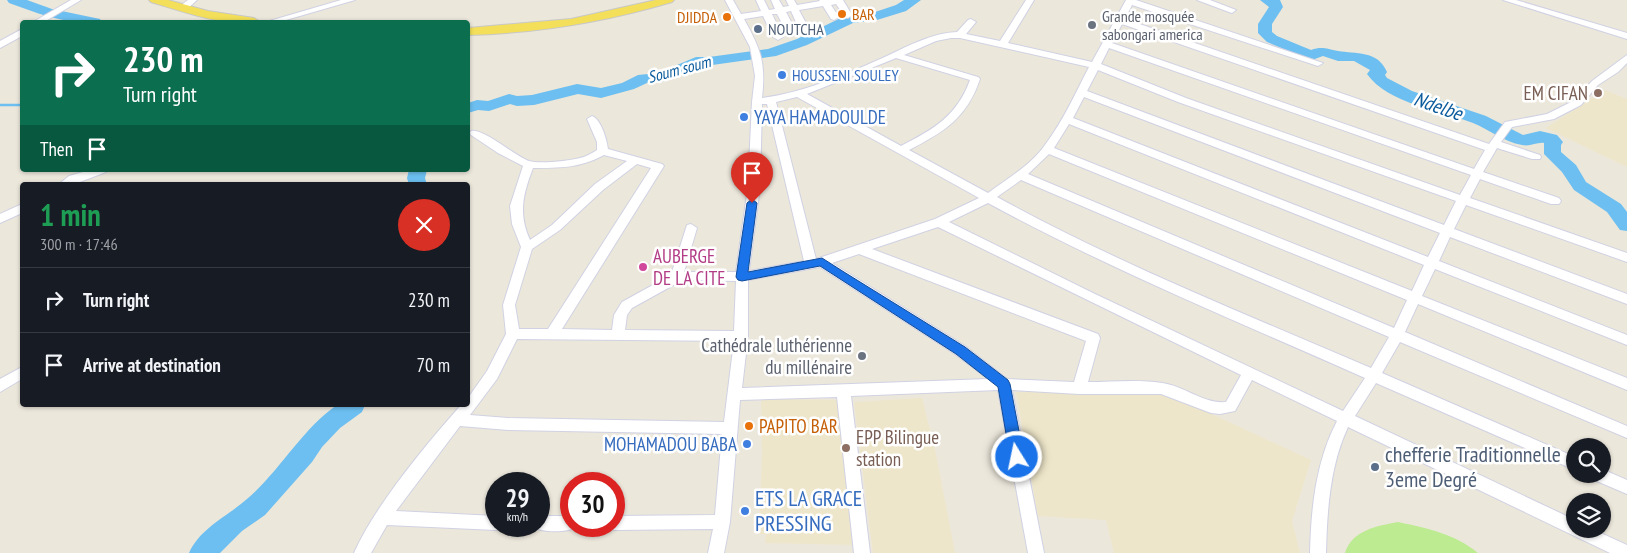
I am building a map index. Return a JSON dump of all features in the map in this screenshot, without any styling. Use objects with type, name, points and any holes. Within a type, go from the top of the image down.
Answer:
[{"type":"main road","points":[[155,0],[244,20]]},
{"type":"main road","points":[[470,32],[586,20],[668,0]]},
{"type":"street","points":[[42,20],[77,0]]},
{"type":"street","points":[[184,8],[193,0]]},
{"type":"street","points":[[278,20],[350,0]]},
{"type":"street","points":[[716,553],[722,522],[730,428],[741,336],[742,277],[754,187],[757,102],[760,76],[757,52],[729,0]]},
{"type":"street","points":[[760,0],[778,37]]},
{"type":"street","points":[[775,0],[792,33]]},
{"type":"street","points":[[739,17],[780,10],[792,4],[838,0],[848,15]]},
{"type":"street","points":[[1003,44],[1030,0]]},
{"type":"street","points":[[617,336],[621,315],[627,305],[676,278],[688,276],[742,277],[816,263],[939,222],[988,198],[1020,176],[1048,149],[1067,119],[1130,0],[1318,63]]},
{"type":"street","points":[[1201,0],[1232,10]]},
{"type":"street","points":[[1507,0],[1627,36]]},
{"type":"street","points":[[824,2],[834,17]]},
{"type":"street","points":[[809,3],[817,17]]},
{"type":"street","points":[[792,4],[804,28]]},
{"type":"street","points":[[1120,20],[1497,138],[1536,157]]},
{"type":"street","points":[[960,35],[971,22]]},
{"type":"street","points":[[0,45],[20,33]]},
{"type":"street","points":[[757,102],[771,101],[799,94],[896,55],[914,45],[948,36],[960,35],[1096,66],[1182,100],[1627,258]]},
{"type":"street","points":[[1107,44],[1555,201]]},
{"type":"street","points":[[896,55],[975,79],[959,113],[945,126],[903,149]]},
{"type":"street","points":[[1318,553],[1318,514],[1333,444],[1345,419],[1362,395],[1372,374],[1397,335],[1463,199],[1497,138],[1509,124],[1550,117],[1577,103],[1595,83],[1615,70],[1627,58]]},
{"type":"street","points":[[1081,92],[1627,299]]},
{"type":"street","points":[[799,94],[903,149],[1029,220],[1179,290],[1566,460]]},
{"type":"street","points":[[771,101],[816,263],[840,275],[960,350],[1004,384],[1036,553]]},
{"type":"street","points":[[592,118],[602,142],[603,152]]},
{"type":"street","points":[[1067,119],[1627,340]]},
{"type":"street","points":[[475,133],[502,151],[529,165],[568,164],[585,161],[603,152],[658,166],[552,334]]},
{"type":"street","points":[[1048,149],[1627,384]]},
{"type":"street","points":[[527,247],[560,225],[600,186],[634,161]]},
{"type":"street","points":[[470,406],[492,375],[513,334],[509,305],[527,247],[517,224],[515,214],[516,198],[529,165]]},
{"type":"street","points":[[68,182],[96,172]]},
{"type":"street","points":[[1020,176],[1627,432]]},
{"type":"street","points":[[0,219],[20,209]]},
{"type":"street","points":[[939,222],[1249,373],[1566,523]]},
{"type":"street","points":[[676,278],[691,228]]},
{"type":"street","points":[[858,249],[1093,338],[1079,388]]},
{"type":"street","points":[[513,334],[741,336]]},
{"type":"street","points":[[0,386],[20,373]]},
{"type":"street","points":[[734,394],[1004,384],[1172,390],[1202,406],[1221,409],[1230,407],[1249,373]]},
{"type":"street","points":[[843,391],[862,553]]},
{"type":"street","points":[[362,553],[383,518],[440,440],[460,420],[469,407]]},
{"type":"street","points":[[460,420],[508,424],[730,428]]},
{"type":"street","points":[[1611,480],[1627,487]]},
{"type":"street","points":[[383,518],[485,523]]},
{"type":"street","points":[[625,523],[722,522]]},
{"type":"street","points":[[1596,538],[1627,553]]},
{"type":"shaded area","points":[[1605,90],[1627,99],[1627,167],[1546,128]]},
{"type":"shaded area","points":[[1016,392],[1166,393],[1311,460],[1292,521],[1300,553],[1114,553],[1106,520],[1038,516]]},
{"type":"shaded area","points":[[922,398],[935,449],[955,553],[873,553],[854,402]]},
{"type":"shaded area","points":[[761,399],[840,400],[857,545],[765,543],[766,534],[759,534],[762,453]]},
{"type":"green space","points":[[1398,522],[1430,529],[1450,536],[1478,553],[1345,553],[1348,545],[1359,534],[1366,530]]},
{"type":"waterway","name":"Soum soum","points":[[14,0],[49,13],[85,20]]},
{"type":"waterway","name":"Soum soum","points":[[470,107],[477,105],[489,106],[509,99],[517,101],[534,100],[547,95],[555,96],[577,89],[601,93],[628,86],[644,78],[660,78],[696,62],[709,62],[771,53],[802,42],[850,19],[877,16],[901,8],[914,0]]},
{"type":"waterway","name":"Ndelbe","points":[[1267,0],[1274,2],[1276,7],[1265,24],[1265,33],[1272,39],[1312,55],[1322,51],[1338,56],[1356,56],[1366,60],[1378,69],[1379,72],[1375,74],[1381,81],[1406,95],[1480,120],[1518,139],[1530,140],[1540,136],[1551,139],[1554,142],[1552,144],[1553,154],[1570,169],[1574,179],[1580,186],[1614,208],[1627,225]]},
{"type":"waterway","points":[[0,105],[20,105]]},
{"type":"waterway","points":[[417,182],[418,172]]},
{"type":"waterway","points":[[202,553],[233,523],[256,507],[304,455],[314,440],[332,421],[351,407]]},
{"type":"place","name":"BAR","points":[[842,14]]},
{"type":"place","name":"DJIDDA","points":[[727,17]]},
{"type":"place","name":"Grande mosquée sabongari america","points":[[1092,25]]},
{"type":"place","name":"NOUTCHA","points":[[758,29]]},
{"type":"place","name":"HOUSSENI SOULEY","points":[[782,75]]},
{"type":"place","name":"EM CIFAN","points":[[1598,93]]},
{"type":"place","name":"YAYA HAMADOULDE","points":[[744,117]]},
{"type":"place","name":"AUBERGE DE LA CITE","points":[[643,267]]},
{"type":"place","name":"Cathédrale luthérienne du millénaire","points":[[862,356]]},
{"type":"place","name":"PAPITO BAR","points":[[749,426]]},
{"type":"place","name":"MOHAMADOU BABA","points":[[747,444]]},
{"type":"place","name":"EPP Bilingue station","points":[[846,448]]},
{"type":"place","name":"chefferie Traditionnelle 3eme Degré","points":[[1375,467]]},
{"type":"place","name":"ETS LA GRACE PRESSING","points":[[745,511]]},
{"type":"route","points":[[752,203],[742,277],[822,262],[960,350],[1004,384],[1017,457]]}]
